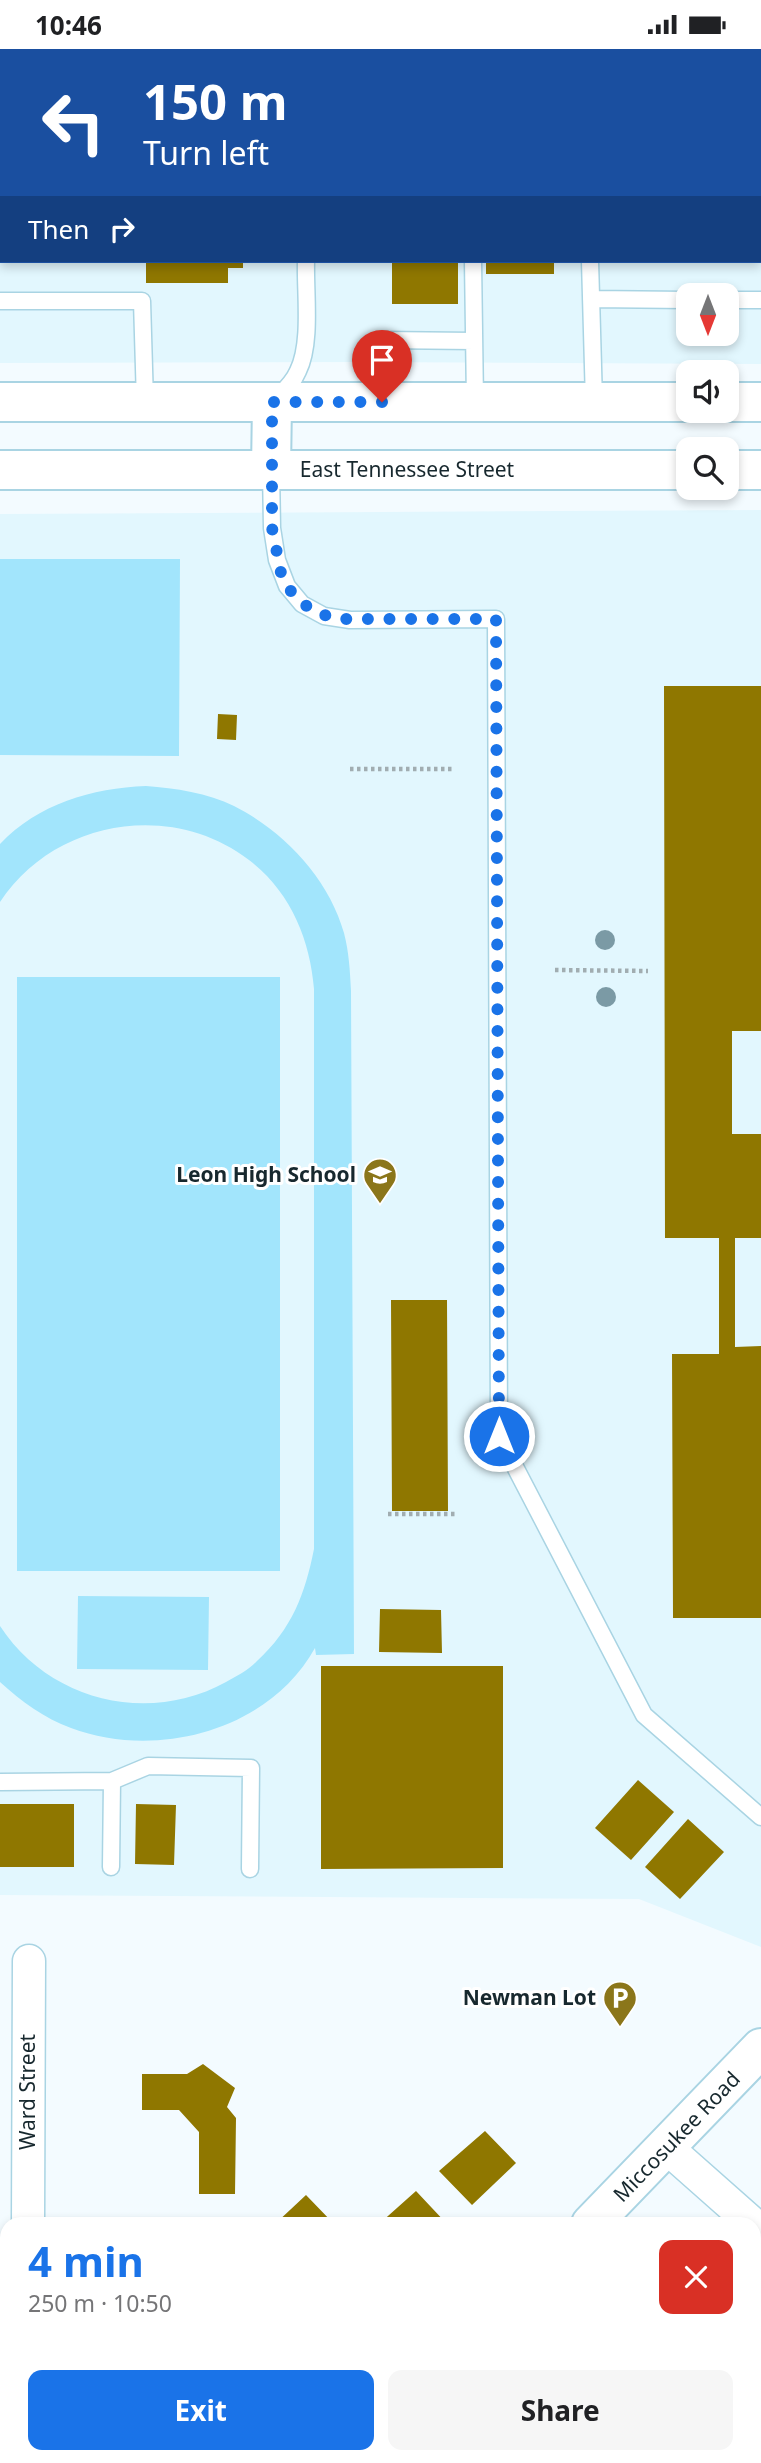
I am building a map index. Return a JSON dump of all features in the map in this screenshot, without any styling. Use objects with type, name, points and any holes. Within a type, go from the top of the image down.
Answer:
[{"type":"main road","points":[[0,402],[676,402]]},
{"type":"main road","points":[[271,470],[272,402]]},
{"type":"main road","points":[[739,402],[761,402]]},
{"type":"main road","name":"East Tennessee Street","points":[[0,470],[676,470]]},
{"type":"main road","points":[[739,470],[761,470]]},
{"type":"main road","name":"Miccosukee Road","points":[[598,2217],[761,2048]]},
{"type":"street","name":"Ward Street","points":[[28,2217],[29,1961]]},
{"type":"street","points":[[666,2147],[745,2217]]},
{"type":"lane","points":[[272,402],[293,380],[303,358],[306,263]]},
{"type":"lane","points":[[473,263],[475,402]]},
{"type":"lane","points":[[590,263],[594,402]]},
{"type":"lane","points":[[591,299],[676,300]]},
{"type":"lane","points":[[739,300],[761,300]]},
{"type":"lane","points":[[0,302],[142,301],[145,402]]},
{"type":"lane","points":[[382,402],[381,340],[474,341]]},
{"type":"lane","points":[[271,470],[272,528],[277,560],[286,586],[302,604],[324,616],[350,620],[496,619],[499,1436],[644,1715],[761,1817]]},
{"type":"lane","points":[[0,1782],[112,1781],[148,1766],[251,1768],[250,1869]]},
{"type":"lane","points":[[111,1867],[112,1781]]},
{"type":"path","points":[[350,769],[454,769]]},
{"type":"path","points":[[555,970],[648,971]]},
{"type":"path","points":[[388,1514],[456,1514]]},
{"type":"shaded area","points":[[0,263],[761,263],[761,364],[739,364],[739,360],[676,360],[676,364],[0,363]]},
{"type":"shaded area","name":"Leon High School","points":[[761,510],[761,1947],[639,1899],[0,1895],[0,514]]},
{"type":"shaded area","points":[[0,559],[180,559],[179,756],[0,755]]},
{"type":"shaded area","points":[[146,786],[202,794],[234,806],[270,829],[287,843],[316,876],[328,894],[344,933],[351,991],[354,1654],[316,1655],[315,1648],[295,1677],[269,1700],[240,1718],[208,1731],[173,1739],[139,1741],[104,1737],[61,1724],[42,1714],[0,1682],[0,1626],[21,1652],[45,1672],[72,1688],[102,1698],[133,1703],[165,1702],[196,1695],[247,1670],[269,1649],[295,1610],[314,1549],[314,989],[308,952],[295,917],[276,886],[249,860],[218,841],[185,830],[150,825],[116,828],[82,837],[51,852],[23,874],[0,902],[0,844],[15,830],[31,818],[67,801],[106,790]]},
{"type":"shaded area","points":[[17,977],[280,977],[280,1571],[17,1571]]},
{"type":"shaded area","points":[[78,1596],[209,1597],[208,1670],[77,1669]]},
{"type":"building","points":[[146,263],[243,263],[243,268],[228,268],[228,283],[146,283]]},
{"type":"building","points":[[392,263],[458,263],[458,304],[392,304]]},
{"type":"building","points":[[486,263],[554,263],[554,274],[486,274]]},
{"type":"building","points":[[664,686],[761,686],[761,1031],[732,1031],[732,1134],[761,1134],[761,1238],[735,1238],[735,1347],[761,1346],[761,1618],[673,1618],[672,1354],[719,1354],[719,1238],[665,1238]]},
{"type":"building","points":[[218,714],[237,715],[236,740],[217,739]]},
{"type":"building","points":[[391,1300],[447,1300],[448,1511],[392,1511]]},
{"type":"building","points":[[380,1609],[441,1610],[442,1653],[379,1652]]},
{"type":"building","points":[[321,1666],[503,1666],[503,1868],[321,1869]]},
{"type":"building","points":[[638,1780],[674,1812],[631,1860],[595,1828]]},
{"type":"building","points":[[0,1804],[74,1804],[74,1867],[0,1867]]},
{"type":"building","points":[[136,1804],[176,1805],[174,1865],[135,1864]]},
{"type":"building","points":[[688,1819],[724,1852],[680,1899],[645,1867]]},
{"type":"building","points":[[203,2064],[235,2088],[227,2107],[236,2118],[235,2194],[199,2194],[199,2132],[179,2110],[142,2110],[142,2074],[187,2074]]},
{"type":"building","points":[[485,2131],[516,2163],[472,2205],[439,2171]]},
{"type":"building","points":[[416,2191],[440,2217],[387,2217]]},
{"type":"building","points":[[306,2195],[327,2217],[282,2217]]},
{"type":"place","name":"Leon High School","points":[[380,1205]]},
{"type":"place","name":"Newman Lot","points":[[620,2028]]},
{"type":"route","points":[[382,402],[272,402],[272,528],[277,560],[286,586],[302,604],[324,616],[350,620],[496,619],[499,1436]]}]
